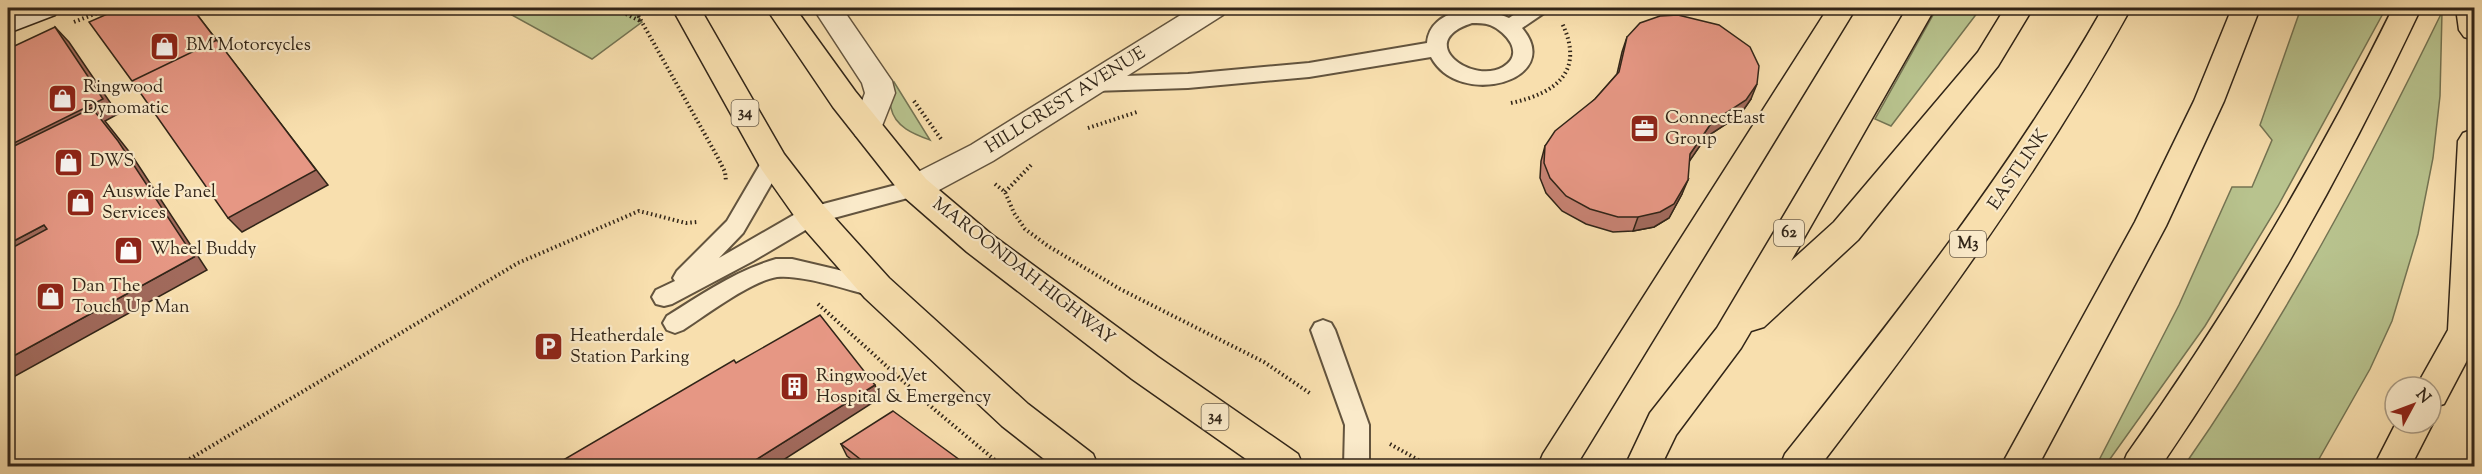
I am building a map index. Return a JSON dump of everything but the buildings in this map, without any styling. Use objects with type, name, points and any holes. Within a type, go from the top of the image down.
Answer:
[{"type":"highway","name":"34","points":[[686,8],[773,162],[812,214],[877,288],[1015,415],[1080,466]]},
{"type":"highway","name":"MAROONDAH HIGHWAY","points":[[780,8],[812,55],[915,188],[980,243],[1145,368],[1285,466]]},
{"type":"highway","points":[[1556,466],[1842,8]]},
{"type":"highway","name":"62","points":[[1643,466],[1663,424],[1729,338],[1921,8]]},
{"type":"highway","points":[[1729,338],[1846,231],[1988,58],[2019,8]]},
{"type":"highway","name":"EASTLINK","points":[[1798,466],[1917,314],[2017,176],[2085,68],[2117,8]]},
{"type":"highway","points":[[2019,466],[2150,226],[2209,101],[2246,8]]},
{"type":"highway","points":[[2140,466],[2214,359],[2289,233],[2407,8]]},
{"type":"highway","points":[[2470,8],[2475,30]]},
{"type":"highway","points":[[2441,375],[2470,322],[2475,141]]},
{"type":"highway","points":[[2392,466],[2409,435]]},
{"type":"street","points":[[8,23],[45,8]]},
{"type":"street","points":[[826,8],[877,81],[880,93],[867,128]]},
{"type":"street","name":"HILLCREST AVENUE","points":[[915,188],[967,162],[1213,8]]},
{"type":"lane","points":[[1510,27],[1536,8]]},
{"type":"lane","points":[[1485,17],[1510,27],[1519,36],[1524,46],[1524,56],[1514,70],[1495,78],[1465,75],[1451,69],[1441,60],[1436,50],[1435,40],[1439,31],[1447,24],[1458,18],[1485,17]]},
{"type":"lane","points":[[1093,84],[1188,81],[1309,70],[1436,50]]},
{"type":"lane","points":[[773,162],[735,227],[664,297],[745,255],[812,214],[915,188]]},
{"type":"lane","points":[[675,323],[733,286],[759,273],[776,268],[792,268],[877,288]]},
{"type":"lane","points":[[1323,330],[1357,425],[1357,466]]},
{"type":"path","points":[[614,8],[642,22]]},
{"type":"path","points":[[907,92],[940,138],[1005,192],[1024,229],[1120,289],[1264,362],[1357,425],[1429,466]]},
{"type":"path","points":[[178,466],[518,263],[639,211],[686,223],[702,222]]},
{"type":"green space","points":[[499,8],[633,8],[642,22],[592,59]]},
{"type":"green space","points":[[1937,8],[1981,8],[1891,126],[1875,119]]},
{"type":"green space","points":[[2301,8],[2386,8],[2278,206],[2205,326],[2105,466],[2096,466],[2179,305],[2232,187],[2252,187],[2272,140],[2260,125]]},
{"type":"green space","points":[[2442,12],[2440,96],[2433,158],[2418,234],[2392,321],[2370,369],[2315,466],[2184,466],[2255,357],[2322,244],[2384,129]]},
{"type":"green space","points":[[894,82],[930,140],[901,125],[893,115],[889,84]]},
{"type":"place","name":"BM Motorcycles","points":[[165,46]]},
{"type":"place","name":"Ringwood Dynomatic","points":[[62,98]]},
{"type":"place","name":"ConnectEast Group","points":[[1644,129]]},
{"type":"place","name":"DWS","points":[[69,162]]},
{"type":"place","name":"Auswide Panel Services","points":[[81,203]]},
{"type":"place","name":"Wheel Buddy","points":[[129,250]]},
{"type":"place","name":"Dan The Touch Up Man","points":[[51,297]]},
{"type":"place","name":"Heatherdale Station Parking","points":[[549,347]]},
{"type":"place","name":"Ringwood Vet Hospital & Emergency","points":[[795,387]]}]
